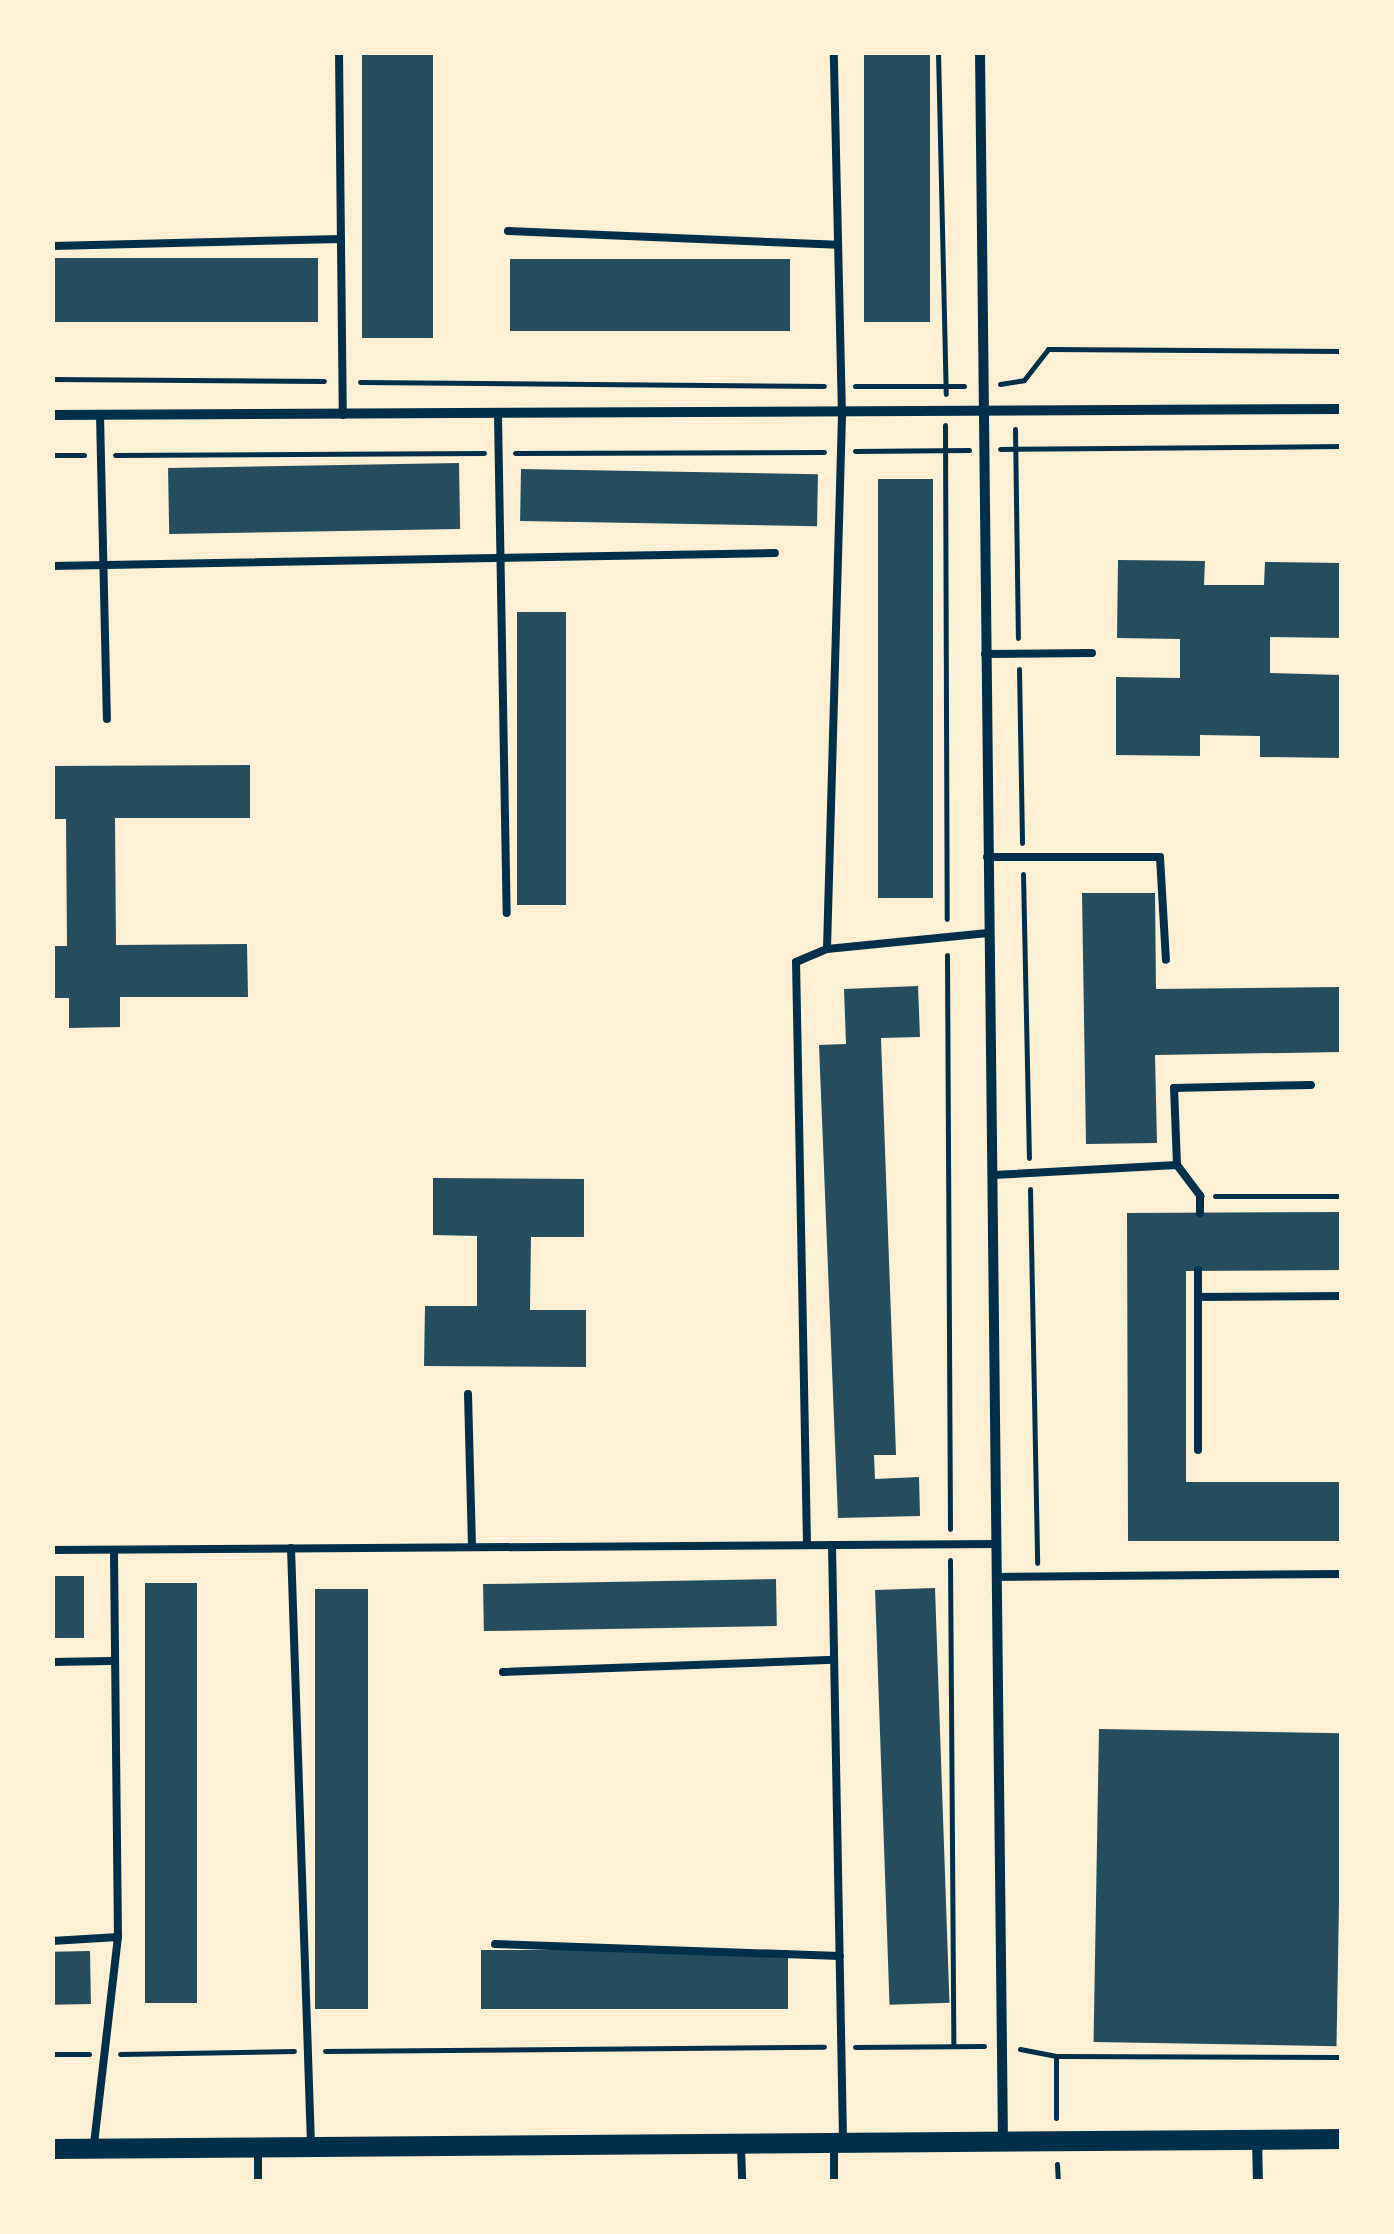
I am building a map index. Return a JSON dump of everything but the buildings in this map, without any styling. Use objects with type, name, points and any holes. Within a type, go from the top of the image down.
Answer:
[{"type":"main road","points":[[52,2149],[1342,2140]]},
{"type":"street","points":[[980,52],[1003,2140]]},
{"type":"street","points":[[52,415],[842,416],[945,410],[1342,409]]},
{"type":"street","points":[[1257,2139],[1258,2182]]},
{"type":"lane","points":[[339,52],[342,416]]},
{"type":"lane","points":[[828,948],[842,452],[834,52]]},
{"type":"lane","points":[[508,231],[838,245]]},
{"type":"lane","points":[[52,246],[341,239]]},
{"type":"lane","points":[[100,415],[107,719]]},
{"type":"lane","points":[[498,416],[508,913]]},
{"type":"lane","points":[[52,566],[775,553]]},
{"type":"lane","points":[[985,654],[1092,654]]},
{"type":"lane","points":[[988,857],[1160,857],[1166,960]]},
{"type":"lane","points":[[808,1544],[796,962],[828,948],[988,933]]},
{"type":"lane","points":[[1200,1213],[1200,1196],[1176,1166],[1174,1088],[1311,1086]]},
{"type":"lane","points":[[994,1175],[1176,1166]]},
{"type":"lane","points":[[1198,1270],[1198,1450]]},
{"type":"lane","points":[[1198,1298],[1342,1296]]},
{"type":"lane","points":[[468,1394],[472,1548]]},
{"type":"lane","points":[[52,1550],[996,1544]]},
{"type":"lane","points":[[832,1545],[842,2047],[834,2182]]},
{"type":"lane","points":[[290,1548],[311,2146]]},
{"type":"lane","points":[[93,2148],[108,2054],[118,1937],[110,1662],[114,1550]]},
{"type":"lane","points":[[996,1577],[1342,1574]]},
{"type":"lane","points":[[502,1672],[834,1660]]},
{"type":"lane","points":[[52,1662],[110,1662]]},
{"type":"lane","points":[[52,1941],[118,1937]]},
{"type":"lane","points":[[495,1944],[840,1956]]},
{"type":"lane","points":[[741,2143],[742,2182]]},
{"type":"lane","points":[[258,2147],[258,2182]]},
{"type":"path","points":[[938,52],[946,387],[953,2046]]},
{"type":"path","points":[[52,379],[946,387],[1024,380],[1048,349],[1342,351]]},
{"type":"path","points":[[52,455],[1342,446]]},
{"type":"path","points":[[1014,448],[1038,1577]]},
{"type":"path","points":[[1200,1196],[1342,1196]]},
{"type":"path","points":[[52,2054],[1002,2046],[1056,2056],[1342,2057]]}]
